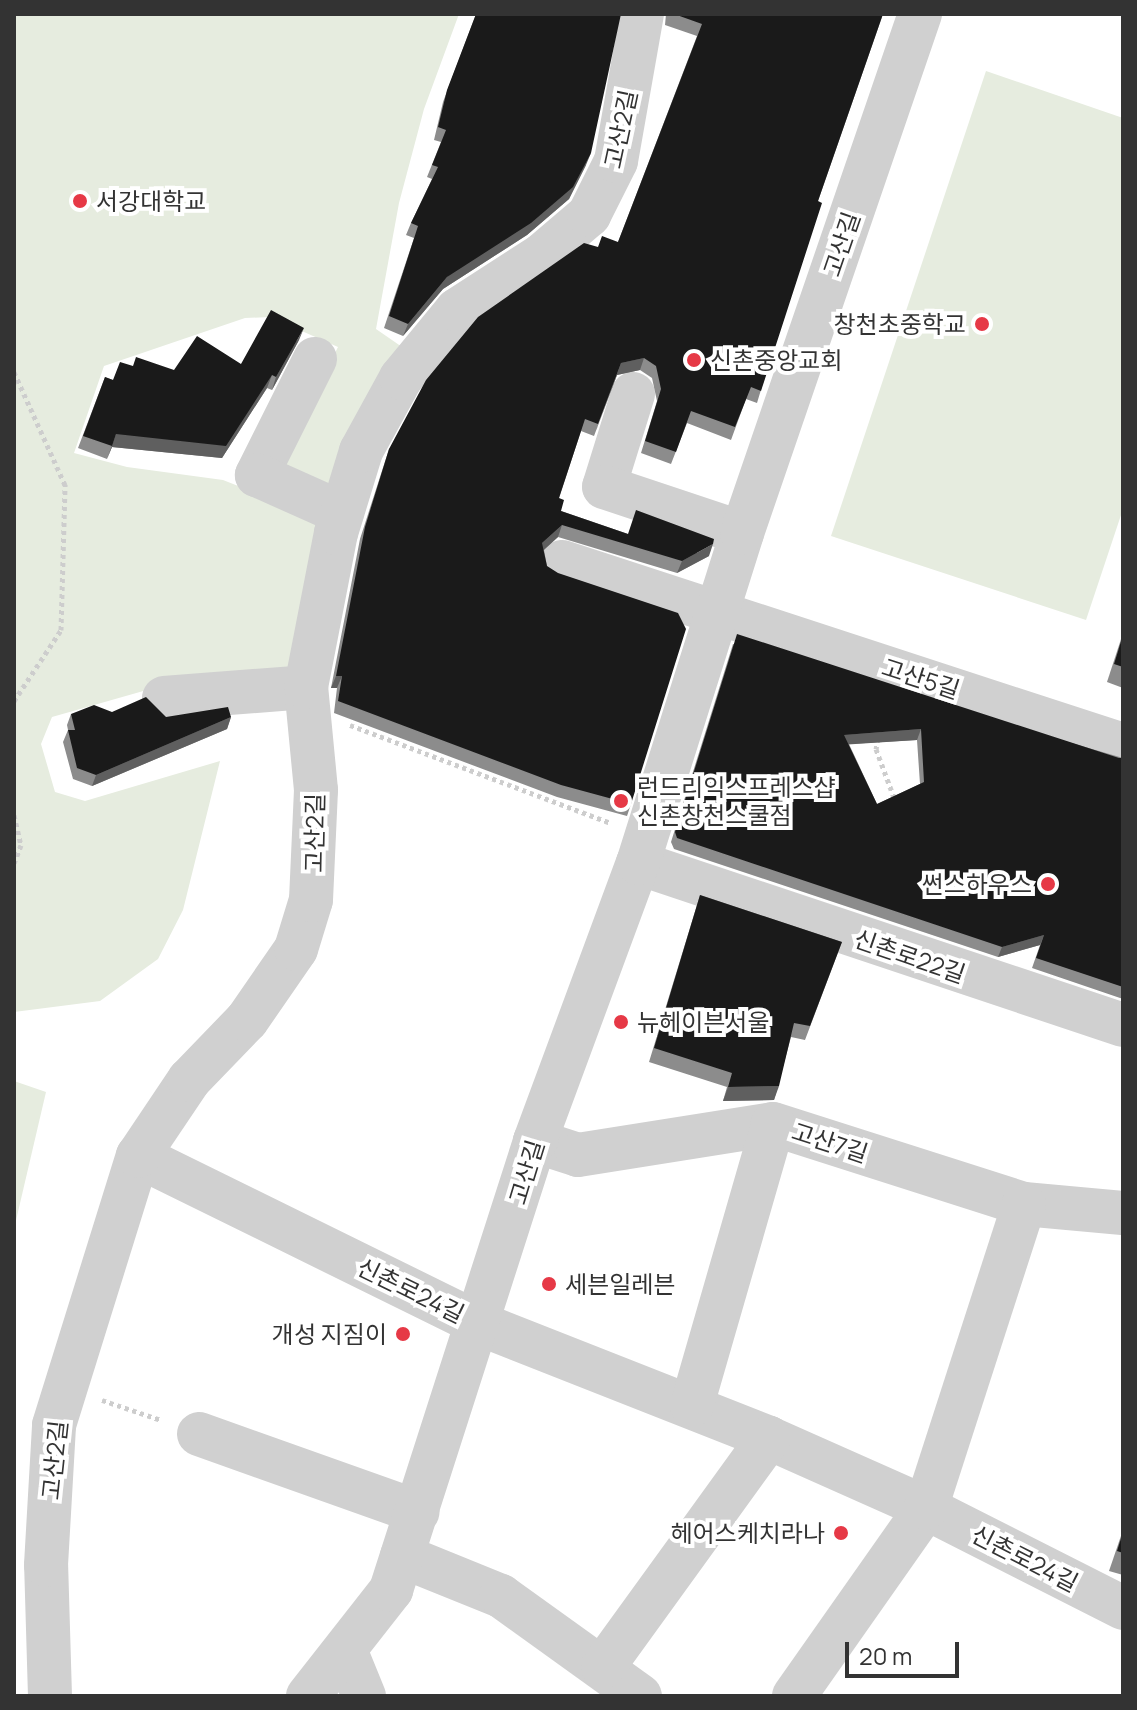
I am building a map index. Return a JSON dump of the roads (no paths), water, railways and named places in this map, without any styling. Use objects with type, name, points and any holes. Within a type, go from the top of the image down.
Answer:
[{"type":"street","name":"고산2길","points":[[50,1696],[46,1565],[54,1425],[138,1156],[189,1080],[247,1020],[296,949],[311,900],[317,830],[307,698],[342,513],[379,414],[426,346],[457,310],[569,235],[606,189],[616,161],[642,14]]},
{"type":"street","name":"고산길","points":[[308,1696],[346,1652],[391,1590],[480,1324],[535,1141],[642,849],[742,533],[920,14]]},
{"type":"street","points":[[315,359],[257,475],[342,513]]},
{"type":"street","points":[[633,394],[604,487],[742,533]]},
{"type":"street","points":[[562,562],[719,611]]},
{"type":"street","name":"고산5길","points":[[719,611],[1123,745]]},
{"type":"street","points":[[164,698],[307,698]]},
{"type":"street","name":"신촌로22길","points":[[642,849],[1123,1025]]},
{"type":"street","points":[[692,1405],[773,1124]]},
{"type":"street","name":"고산7길","points":[[535,1141],[578,1155],[773,1124],[1024,1204],[1123,1213]]},
{"type":"street","name":"신촌로24길","points":[[138,1156],[480,1324],[692,1405],[769,1438],[926,1508],[1123,1608]]},
{"type":"street","points":[[794,1696],[926,1508],[1024,1204]]},
{"type":"street","points":[[199,1434],[418,1512]]},
{"type":"street","points":[[603,1667],[769,1438]]},
{"type":"street","points":[[402,1556],[501,1596],[640,1696]]},
{"type":"street","points":[[346,1652],[364,1696]]},
{"type":"place","name":"서강대학교","points":[[80,201]]},
{"type":"place","name":"창천초중학교","points":[[982,324]]},
{"type":"place","name":"신촌중앙교회","points":[[694,360]]},
{"type":"place","name":"런드리익스프레스샵 신촌창천스쿨점","points":[[621,801]]},
{"type":"place","name":"썬스하우스","points":[[1048,884]]},
{"type":"place","name":"뉴헤이븐서울","points":[[621,1022]]},
{"type":"place","name":"세븐일레븐","points":[[549,1284]]},
{"type":"place","name":"개성 지짐이","points":[[403,1334]]},
{"type":"place","name":"헤어스케치라나","points":[[841,1533]]}]
